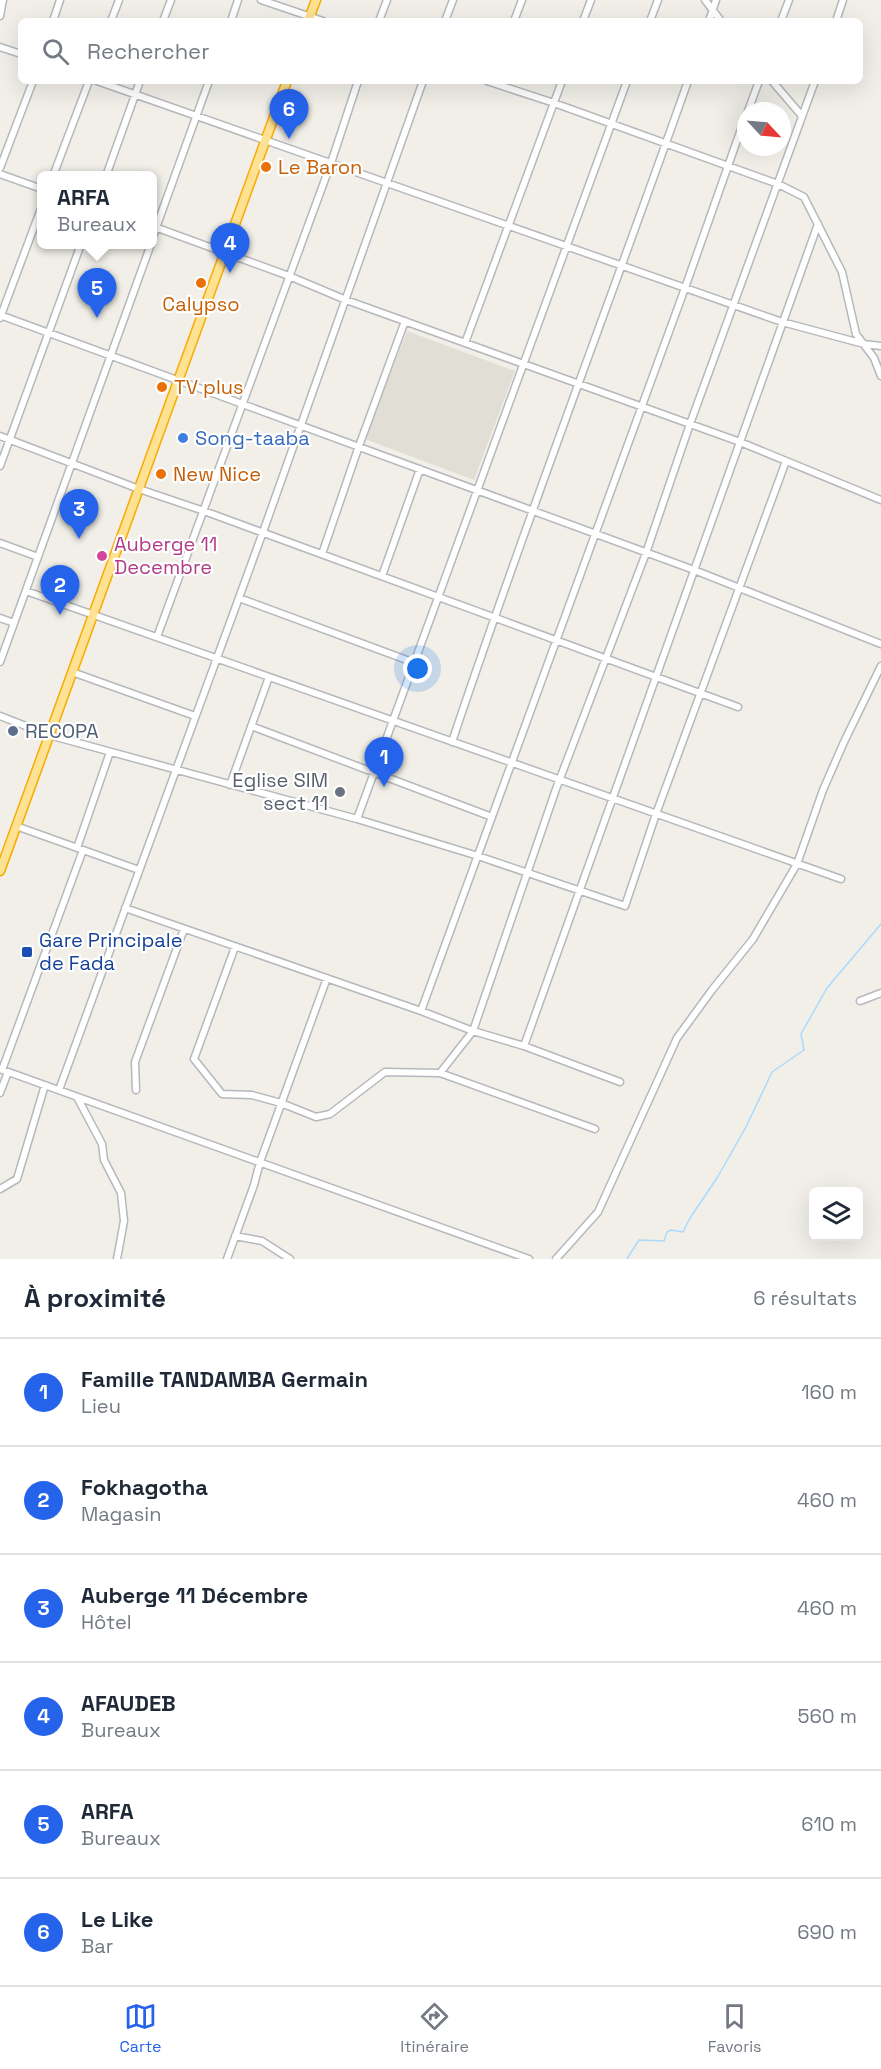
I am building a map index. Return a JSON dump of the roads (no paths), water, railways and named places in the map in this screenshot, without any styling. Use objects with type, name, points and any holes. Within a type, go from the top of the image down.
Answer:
[{"type":"highway","points":[[309,18],[316,0]]},
{"type":"highway","points":[[0,869],[286,84]]},
{"type":"street","points":[[0,16],[3,0]]},
{"type":"street","points":[[54,18],[60,0]]},
{"type":"street","points":[[112,18],[119,0]]},
{"type":"street","points":[[164,18],[171,0]]},
{"type":"street","points":[[232,18],[238,0]]},
{"type":"street","points":[[261,0],[309,18]]},
{"type":"street","points":[[380,18],[387,0]]},
{"type":"street","points":[[446,18],[453,0]]},
{"type":"street","points":[[515,18],[522,0]]},
{"type":"street","points":[[585,18],[591,0]]},
{"type":"street","points":[[651,18],[658,0]]},
{"type":"street","points":[[705,0],[719,18]]},
{"type":"street","points":[[710,18],[716,0]]},
{"type":"street","points":[[782,18],[789,0]]},
{"type":"street","points":[[837,18],[843,0]]},
{"type":"street","points":[[0,47],[18,53]]},
{"type":"street","points":[[0,168],[32,84]]},
{"type":"street","points":[[55,171],[87,84]]},
{"type":"street","points":[[106,84],[782,322],[864,344],[881,346]]},
{"type":"street","points":[[108,171],[139,84]]},
{"type":"street","points":[[157,221],[208,84]]},
{"type":"street","points":[[157,638],[331,163],[357,84]]},
{"type":"street","points":[[59,1090],[239,598],[422,84]]},
{"type":"street","points":[[496,84],[778,184],[804,197],[842,272],[856,334],[874,358],[881,376]]},
{"type":"street","points":[[465,343],[561,84]]},
{"type":"street","points":[[357,819],[626,84]]},
{"type":"street","points":[[452,742],[494,617],[687,84]]},
{"type":"street","points":[[751,102],[758,84]]},
{"type":"street","points":[[775,84],[802,116]]},
{"type":"street","points":[[440,1073],[472,1031],[560,780],[646,553],[690,424],[813,84]]},
{"type":"street","points":[[421,1011],[642,407],[737,139]]},
{"type":"street","points":[[0,174],[37,187]]},
{"type":"street","points":[[37,219],[0,316],[596,533],[881,644]]},
{"type":"street","points":[[524,1046],[818,224]]},
{"type":"street","points":[[157,227],[346,300],[740,442],[881,500]]},
{"type":"street","points":[[0,466],[79,249]]},
{"type":"street","points":[[0,662],[149,249]]},
{"type":"street","points":[[322,554],[405,321]]},
{"type":"street","points":[[0,436],[139,489],[738,707]]},
{"type":"street","points":[[0,716],[49,735],[357,819],[528,872],[625,906],[656,814],[786,461]]},
{"type":"street","points":[[382,576],[420,469]]},
{"type":"street","points":[[0,543],[38,557]]},
{"type":"street","points":[[26,591],[841,879]]},
{"type":"street","points":[[239,598],[414,663]]},
{"type":"street","points":[[0,618],[14,623]]},
{"type":"street","points":[[556,1259],[598,1212],[677,1038],[753,939],[796,864],[823,790],[881,666]]},
{"type":"street","points":[[72,672],[195,716]]},
{"type":"street","points":[[230,786],[269,677]]},
{"type":"street","points":[[251,726],[492,817]]},
{"type":"street","points":[[0,1093],[3,1070],[80,849],[111,752]]},
{"type":"street","points":[[16,826],[139,870]]},
{"type":"street","points":[[125,908],[421,1011],[472,1031],[524,1046],[620,1082]]},
{"type":"street","points":[[136,1090],[135,1062],[184,929]]},
{"type":"street","points":[[236,947],[194,1059],[222,1094],[252,1095],[282,1102],[316,1117],[330,1114],[385,1072],[440,1073],[595,1130]]},
{"type":"street","points":[[227,1259],[327,978]]},
{"type":"street","points":[[860,1001],[881,993]]},
{"type":"street","points":[[3,1070],[529,1259]]},
{"type":"street","points":[[0,1189],[17,1179],[45,1085]]},
{"type":"street","points":[[76,1096],[102,1144],[104,1160],[121,1193],[124,1221],[117,1259]]},
{"type":"street","points":[[236,1236],[262,1242],[290,1259]]},
{"type":"waterway","points":[[627,1259],[639,1240],[664,1241],[667,1232],[671,1230],[683,1232],[746,1127],[772,1072],[804,1050],[801,1034],[827,988],[881,924]]},
{"type":"place","name":"Le Like","points":[[289,139]]},
{"type":"place","name":"Le Baron","points":[[266,167]]},
{"type":"place","name":"AFAUDEB","points":[[230,273]]},
{"type":"place","name":"Calypso","points":[[201,283]]},
{"type":"place","name":"ARFA","points":[[97,318]]},
{"type":"place","name":"TV plus","points":[[162,387]]},
{"type":"place","name":"Song-taaba","points":[[183,438]]},
{"type":"place","name":"New Nice","points":[[161,474]]},
{"type":"place","name":"Auberge 11 Décembre","points":[[79,539]]},
{"type":"place","name":"Auberge 11 Decembre","points":[[102,556]]},
{"type":"place","name":"Fokhagotha","points":[[60,615]]},
{"type":"place","name":"RECOPA","points":[[13,731]]},
{"type":"place","name":"Famille TANDAMBA Germain","points":[[384,787]]},
{"type":"place","name":"Eglise SIM sect 11","points":[[340,792]]},
{"type":"place","name":"Gare Principale de Fada","points":[[27,952]]}]
